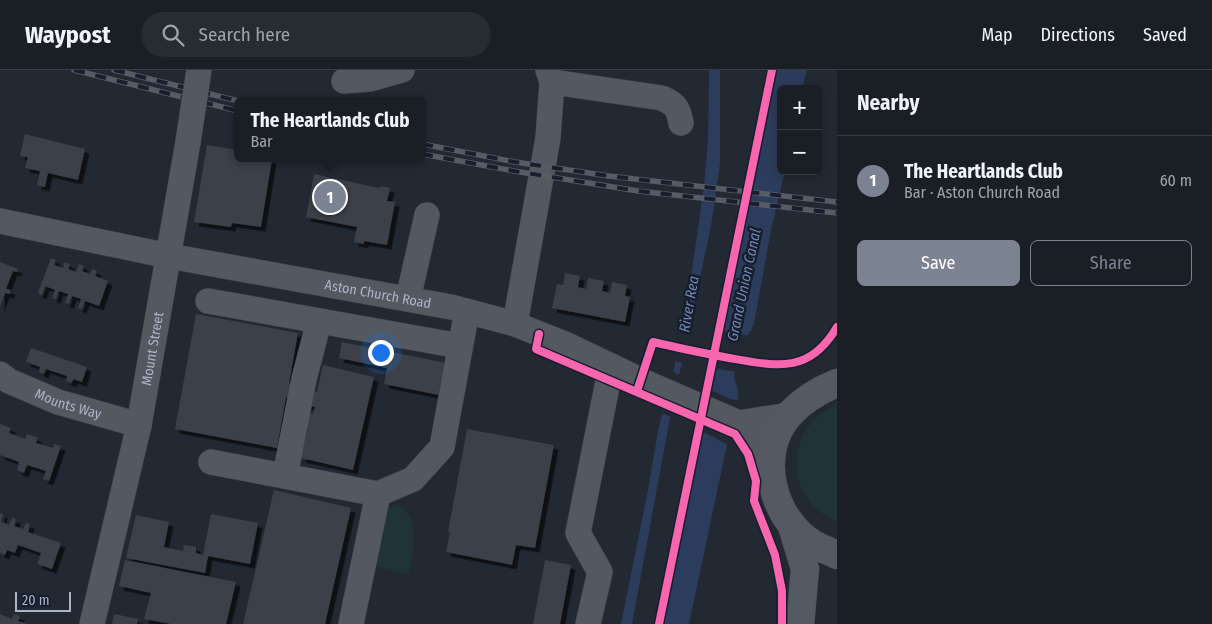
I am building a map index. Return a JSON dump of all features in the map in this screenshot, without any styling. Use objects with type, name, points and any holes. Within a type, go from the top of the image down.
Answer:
[{"type":"main road","points":[[800,624],[805,569],[792,526],[778,502],[771,475],[771,459],[774,443],[780,428],[789,415],[810,395],[837,382]]},
{"type":"main road","points":[[792,526],[813,544],[837,555]]},
{"type":"street","name":"Mount Street","points":[[92,624],[139,425],[199,70]]},
{"type":"street","points":[[344,80],[370,78],[402,70]]},
{"type":"street","points":[[515,324],[548,138],[550,76],[662,98],[675,104],[681,123]]},
{"type":"street","points":[[408,299],[427,215]]},
{"type":"street","name":"Aston Church Road","points":[[0,220],[169,256],[408,299],[467,311],[515,324],[565,344],[651,385],[739,423],[755,439],[771,475]]},
{"type":"street","points":[[208,301],[460,346]]},
{"type":"street","points":[[211,462],[378,494],[413,479],[442,447],[467,311]]},
{"type":"street","points":[[285,476],[318,320]]},
{"type":"street","points":[[588,624],[600,572],[578,534],[611,366]]},
{"type":"street","name":"Mounts Way","points":[[0,374],[9,381],[58,402],[139,425]]},
{"type":"street","points":[[739,423],[789,415]]},
{"type":"street","points":[[351,624],[378,494]]},
{"type":"shaded area","points":[[837,405],[837,521],[823,514],[810,502],[801,487],[797,471],[797,455],[801,439],[809,425],[821,413]]},
{"type":"shaded area","points":[[395,504],[404,508],[409,515],[414,535],[409,575],[373,565],[385,513],[388,508]]},
{"type":"water","name":"River Rea","points":[[709,70],[720,70],[720,164],[711,226],[669,423],[632,624],[621,624],[659,426],[673,375],[691,277],[704,186],[708,140]]},
{"type":"water","name":"Grand Union Canal","points":[[776,70],[807,70],[803,85],[777,85],[777,175],[784,175],[771,230],[754,324],[749,334],[742,340],[734,376],[738,391],[738,402],[689,624],[664,624]]},
{"type":"pier","points":[[680,324],[693,326],[685,363],[673,361]]},
{"type":"pier","points":[[721,331],[751,336],[744,341],[737,372],[713,368]]},
{"type":"pier","points":[[671,371],[682,376],[673,418],[660,412]]},
{"type":"pier","points":[[709,389],[730,399],[741,401],[730,446],[700,430]]},
{"type":"building","points":[[25,134],[85,149],[78,180],[48,173],[45,187],[37,185],[40,171],[25,168],[28,157],[20,156]]},
{"type":"building","points":[[207,145],[234,149],[234,162],[272,162],[261,227],[232,223],[231,227],[194,222]]},
{"type":"building","points":[[314,174],[379,188],[380,186],[390,188],[387,201],[395,202],[387,245],[364,241],[364,244],[354,242],[357,227],[306,217]]},
{"type":"building","points":[[51,258],[56,260],[54,265],[63,268],[65,262],[70,264],[68,269],[76,272],[79,264],[84,266],[82,271],[90,274],[92,269],[97,271],[95,276],[108,281],[99,306],[85,301],[82,309],[78,308],[81,299],[72,296],[69,304],[65,303],[68,294],[59,291],[56,299],[52,298],[55,290],[45,286],[42,295],[38,293]]},
{"type":"building","points":[[0,262],[18,269],[17,272],[13,271],[6,289],[11,290],[10,294],[5,293],[0,307]]},
{"type":"building","points":[[565,273],[580,276],[578,287],[586,289],[588,278],[604,281],[602,291],[610,293],[612,282],[627,285],[625,296],[630,297],[625,322],[552,308],[557,284],[563,285]]},
{"type":"building","points":[[196,314],[298,333],[289,383],[298,384],[295,399],[286,397],[277,448],[175,429]]},
{"type":"building","points":[[342,342],[446,363],[439,395],[384,384],[387,368],[339,358]]},
{"type":"building","points":[[31,348],[87,367],[82,382],[73,379],[72,383],[66,381],[67,376],[46,369],[44,374],[39,372],[40,367],[26,362]]},
{"type":"building","points":[[323,365],[374,377],[353,470],[301,458],[308,429],[299,427],[302,412],[313,414],[315,407],[304,404],[307,391],[317,392]]},
{"type":"building","points":[[0,424],[11,428],[9,433],[25,439],[27,434],[38,438],[36,443],[53,448],[54,444],[61,446],[49,481],[43,479],[46,471],[27,465],[24,473],[17,470],[19,462],[0,455]]},
{"type":"building","points":[[467,429],[554,445],[535,548],[516,545],[512,565],[446,552]]},
{"type":"building","points":[[274,490],[351,508],[325,624],[243,624]]},
{"type":"building","points":[[0,513],[3,514],[1,522],[9,525],[12,518],[16,519],[14,526],[23,529],[26,523],[30,524],[28,532],[61,543],[52,569],[37,564],[41,553],[18,545],[15,553],[7,550],[5,555],[0,553]]},
{"type":"building","points":[[211,514],[258,523],[250,564],[208,556],[205,573],[126,558],[136,515],[169,522],[164,547],[183,551],[184,545],[196,547],[196,553],[203,555]]},
{"type":"building","points":[[125,560],[236,582],[226,624],[171,624],[144,619],[151,593],[119,586]]},
{"type":"building","points":[[545,560],[571,565],[560,624],[533,624]]},
{"type":"building","points":[[0,614],[12,619],[14,614],[20,616],[18,621],[27,624],[0,624]]},
{"type":"building","points":[[114,614],[138,619],[137,624],[112,624]]},
{"type":"railway","points":[[74,70],[234,110]]},
{"type":"railway","points":[[114,70],[234,100]]},
{"type":"railway","points":[[426,145],[515,162],[609,176],[837,202]]},
{"type":"railway","points":[[426,155],[638,191],[837,213]]},
{"type":"cycle path","points":[[659,624],[772,70]]},
{"type":"cycle path","points":[[637,391],[653,342],[746,361],[790,364],[803,360],[815,353],[837,327]]},
{"type":"cycle path","points":[[539,334],[536,349],[735,434],[748,454],[756,481],[754,501],[775,555],[782,591],[782,624]]},
{"type":"place","name":"The Heartlands Club","points":[[330,197]]}]
